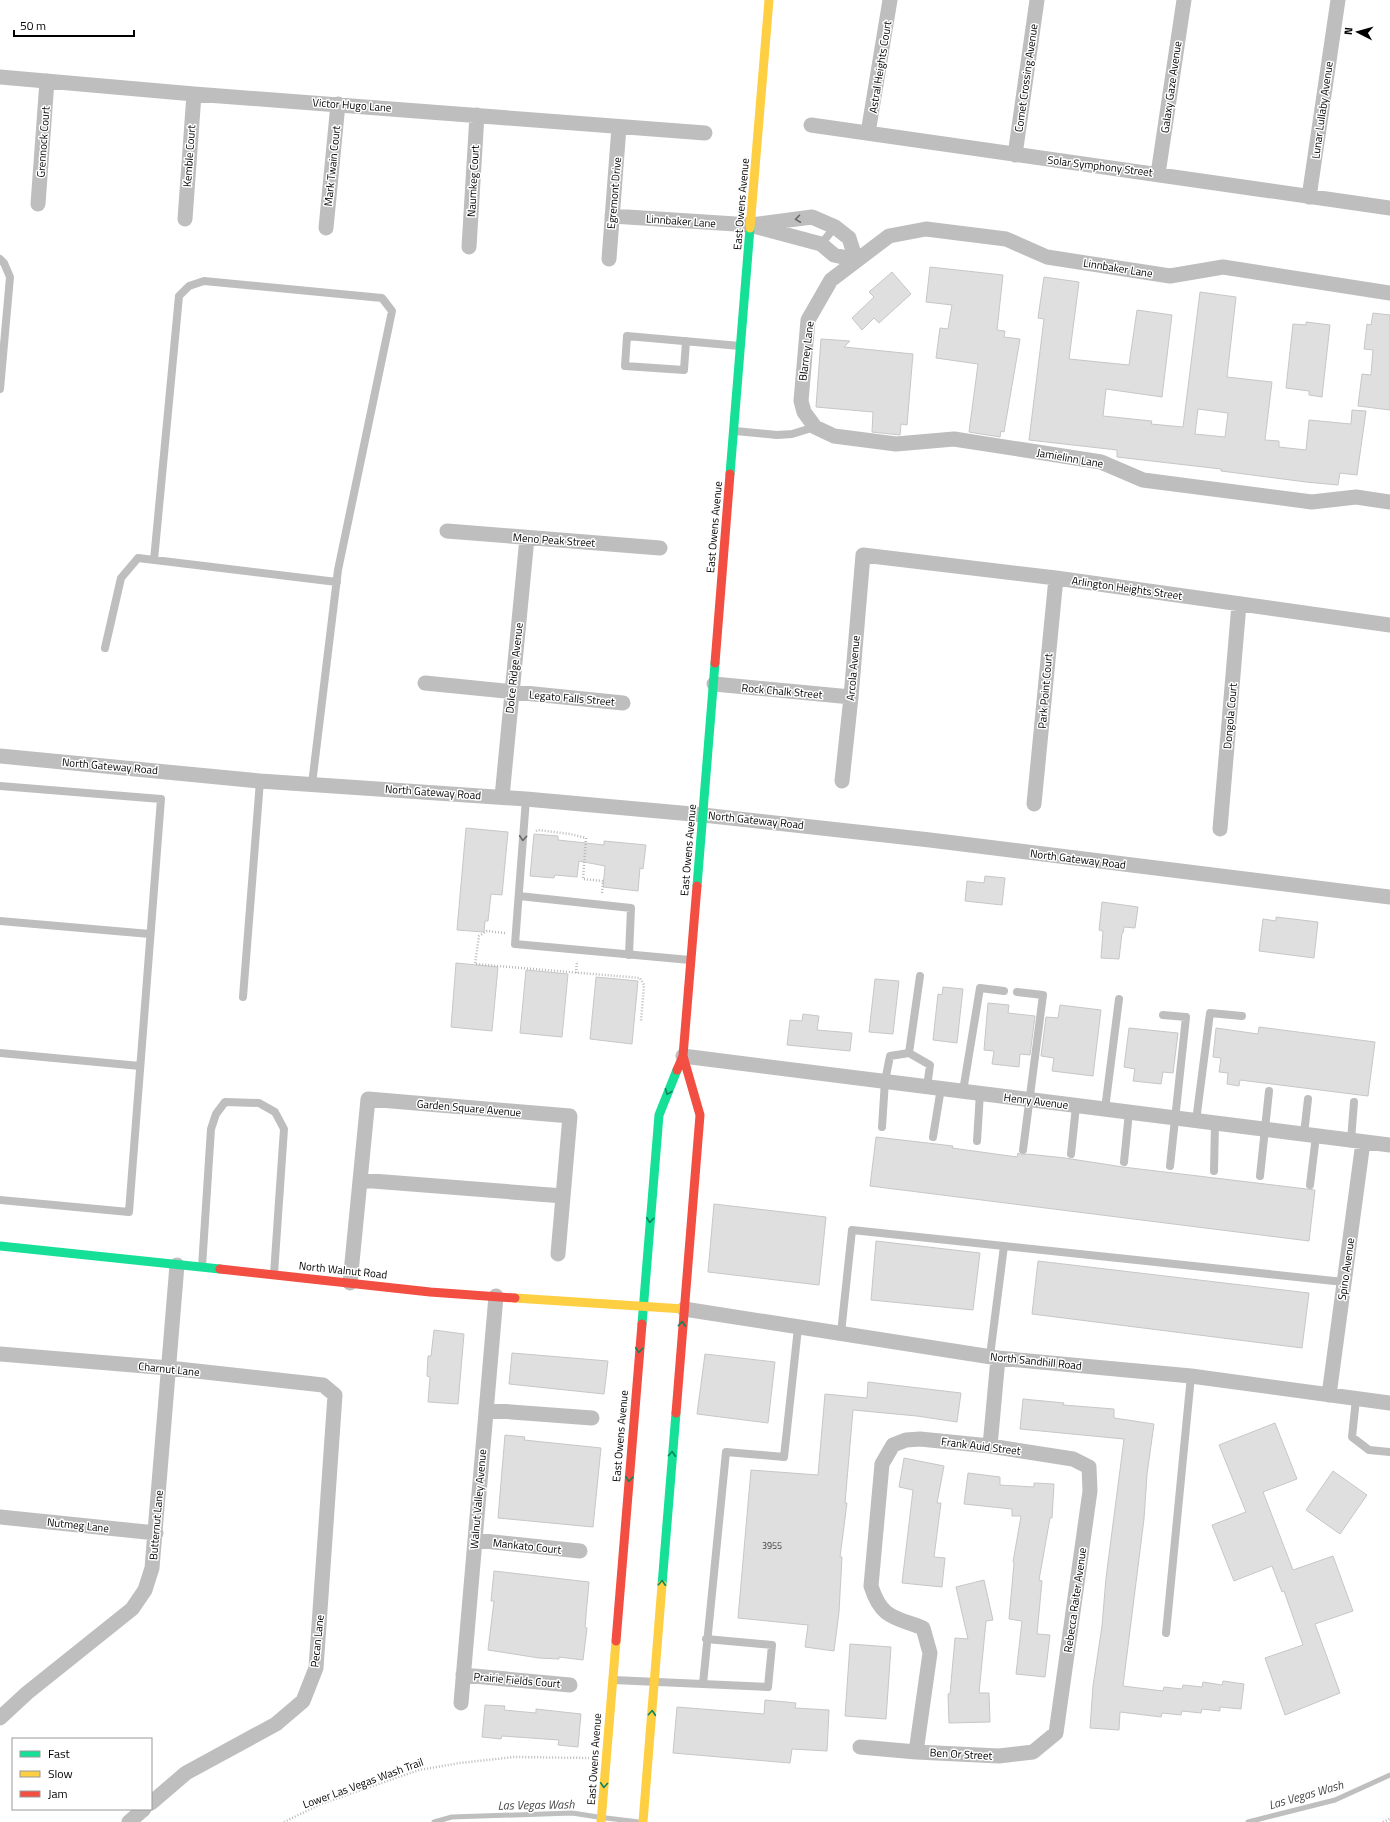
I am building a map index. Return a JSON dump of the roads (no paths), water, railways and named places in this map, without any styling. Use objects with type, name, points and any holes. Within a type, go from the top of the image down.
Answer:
[{"type":"main road","name":"East Owens Avenue","points":[[601,1822],[659,1115],[683,1056],[769,0]]},
{"type":"main road","name":"East Owens Avenue","points":[[643,1822],[700,1115],[683,1056]]},
{"type":"main road","name":"North Walnut Road","points":[[0,1246],[430,1292],[684,1308]]},
{"type":"street","name":"Astral Heights Court","points":[[868,133],[890,0]]},
{"type":"street","name":"Comet Crossing Avenue","points":[[1015,155],[1037,0]]},
{"type":"street","name":"Galaxy Gaze Avenue","points":[[1158,174],[1184,0]]},
{"type":"street","name":"Lunar Lullaby Avenue","points":[[1309,197],[1338,0]]},
{"type":"street","name":"Victor Hugo Lane","points":[[0,77],[194,94],[705,133]]},
{"type":"street","name":"Grennock Court","points":[[38,204],[47,81]]},
{"type":"street","name":"Kemble Court","points":[[185,219],[194,94]]},
{"type":"street","name":"Mark Twain Court","points":[[326,228],[338,104]]},
{"type":"street","name":"Naumkeg Court","points":[[469,247],[477,115]]},
{"type":"street","name":"Solar Symphony Street","points":[[811,125],[1390,208]]},
{"type":"street","name":"Egremont Drive","points":[[609,259],[619,127]]},
{"type":"street","name":"Linnbaker Lane","points":[[612,216],[751,225],[812,217],[835,227],[849,238],[856,260]]},
{"type":"street","name":"Linnbaker Lane","points":[[751,225],[821,244],[834,255],[856,260],[888,236],[926,229],[1006,239],[1047,257],[1170,276],[1222,267],[1390,293]]},
{"type":"street","name":"Blarney Lane","points":[[804,412],[801,401],[808,320],[830,280],[856,260]]},
{"type":"street","name":"Jamielinn Lane","points":[[804,412],[815,427],[834,436],[896,444],[954,439],[1101,462],[1142,480],[1312,502],[1356,497],[1390,502]]},
{"type":"street","name":"Meno Peak Street","points":[[447,531],[660,548]]},
{"type":"street","name":"Dolce Ridge Avenue","points":[[502,797],[527,538]]},
{"type":"street","name":"Arlington Heights Street","points":[[863,555],[1056,578],[1390,625]]},
{"type":"street","name":"Arcola Avenue","points":[[842,781],[863,555]]},
{"type":"street","name":"Park Point Court","points":[[1034,804],[1056,578]]},
{"type":"street","name":"Dongola Court","points":[[1220,829],[1239,604]]},
{"type":"street","name":"Legato Falls Street","points":[[425,683],[623,703]]},
{"type":"street","name":"Rock Chalk Street","points":[[714,684],[851,697]]},
{"type":"street","name":"North Gateway Road","points":[[0,756],[260,781],[502,797],[703,815],[930,840],[1390,897]]},
{"type":"street","name":"Henry Avenue","points":[[683,1056],[980,1093],[1028,1101],[1105,1109],[1390,1145]]},
{"type":"street","name":"Garden Square Avenue","points":[[350,1283],[368,1100],[570,1116],[558,1254]]},
{"type":"street","name":"Spino Avenue","points":[[1329,1396],[1344,1282],[1357,1141]]},
{"type":"street","points":[[360,1180],[563,1196]]},
{"type":"street","name":"Butternut Lane","points":[[3,1711],[132,1609],[145,1590],[152,1568],[156,1533],[177,1265]]},
{"type":"street","name":"Walnut Valley Avenue","points":[[460,1703],[496,1296]]},
{"type":"street","name":"North Sandhill Road","points":[[684,1308],[798,1328],[841,1333],[994,1357],[1191,1376],[1329,1396],[1390,1403]]},
{"type":"street","name":"Charnut Lane","points":[[0,1354],[169,1368],[323,1385],[335,1395]]},
{"type":"street","points":[[990,1446],[994,1357]]},
{"type":"street","name":"Pecan Lane","points":[[152,1802],[186,1773],[276,1724],[303,1701],[316,1668],[335,1395]]},
{"type":"street","points":[[486,1410],[592,1418]]},
{"type":"street","name":"Frank Auid Street","points":[[916,1752],[930,1653],[923,1628],[886,1614],[875,1600],[871,1586],[882,1464],[893,1445],[906,1440],[920,1439],[990,1446],[1073,1459],[1089,1467]]},
{"type":"street","name":"Rebecca Raiter Avenue","points":[[1056,1733],[1090,1491],[1089,1467]]},
{"type":"street","name":"Nutmeg Lane","points":[[0,1517],[156,1533]]},
{"type":"street","name":"Mankato Court","points":[[475,1540],[580,1551]]},
{"type":"street","name":"Prairie Fields Court","points":[[463,1675],[570,1685]]},
{"type":"street","name":"Ben Or Street","points":[[860,1747],[916,1752],[999,1756],[1033,1752],[1056,1733]]},
{"type":"street","points":[[129,1822],[143,1810]]},
{"type":"lane","points":[[821,244],[835,227]]},
{"type":"lane","points":[[0,259],[4,263],[10,277],[0,389]]},
{"type":"lane","points":[[154,560],[179,296],[189,286],[204,281],[382,298],[392,311],[337,582],[312,784]]},
{"type":"lane","points":[[686,341],[684,370],[624,366],[627,336],[686,341],[741,346]]},
{"type":"lane","points":[[734,431],[777,435],[792,434],[815,427]]},
{"type":"lane","points":[[106,648],[121,578],[138,558],[337,582]]},
{"type":"lane","points":[[243,997],[260,781]]},
{"type":"lane","points":[[0,786],[161,799],[129,1212],[0,1200]]},
{"type":"lane","points":[[526,799],[515,944],[691,960]]},
{"type":"lane","points":[[519,896],[631,908],[629,954]]},
{"type":"lane","points":[[0,921],[150,934]]},
{"type":"lane","points":[[909,1053],[920,976]]},
{"type":"lane","points":[[963,1091],[980,988],[1004,991]]},
{"type":"lane","points":[[1017,992],[1043,994],[1028,1101],[1023,1150]]},
{"type":"lane","points":[[1105,1109],[1119,999]]},
{"type":"lane","points":[[1196,1121],[1210,1012],[1242,1016]]},
{"type":"lane","points":[[1163,1015],[1186,1017],[1170,1166]]},
{"type":"lane","points":[[882,1127],[884,1081],[890,1056],[909,1053],[930,1065],[934,1088],[933,1137]]},
{"type":"lane","points":[[0,1054],[140,1066]]},
{"type":"lane","points":[[1260,1176],[1269,1090]]},
{"type":"lane","points":[[977,1141],[980,1093]]},
{"type":"lane","points":[[1308,1099],[1310,1185]]},
{"type":"lane","points":[[202,1268],[210,1129],[216,1114],[226,1102],[259,1102],[275,1112],[284,1129],[274,1275]]},
{"type":"lane","points":[[1354,1102],[1357,1141]]},
{"type":"lane","points":[[1071,1154],[1076,1106]]},
{"type":"lane","points":[[1124,1162],[1129,1112]]},
{"type":"lane","points":[[1214,1171],[1215,1123]]},
{"type":"lane","points":[[841,1333],[852,1230],[1344,1282]]},
{"type":"lane","points":[[994,1357],[1004,1246]]},
{"type":"lane","points":[[702,1684],[726,1452],[784,1457],[798,1328]]},
{"type":"lane","points":[[1166,1633],[1191,1376]]},
{"type":"lane","points":[[1356,1399],[1352,1437],[1368,1450],[1390,1452]]},
{"type":"lane","points":[[612,1680],[768,1687],[772,1645],[706,1639]]},
{"type":"waterway","name":"Las Vegas Wash","points":[[1248,1822],[1335,1800],[1390,1775]]},
{"type":"waterway","name":"Las Vegas Wash","points":[[434,1822],[452,1817],[572,1813],[598,1817]]},
{"type":"waterway","name":"Las Vegas Wash","points":[[606,1818],[639,1822]]}]
